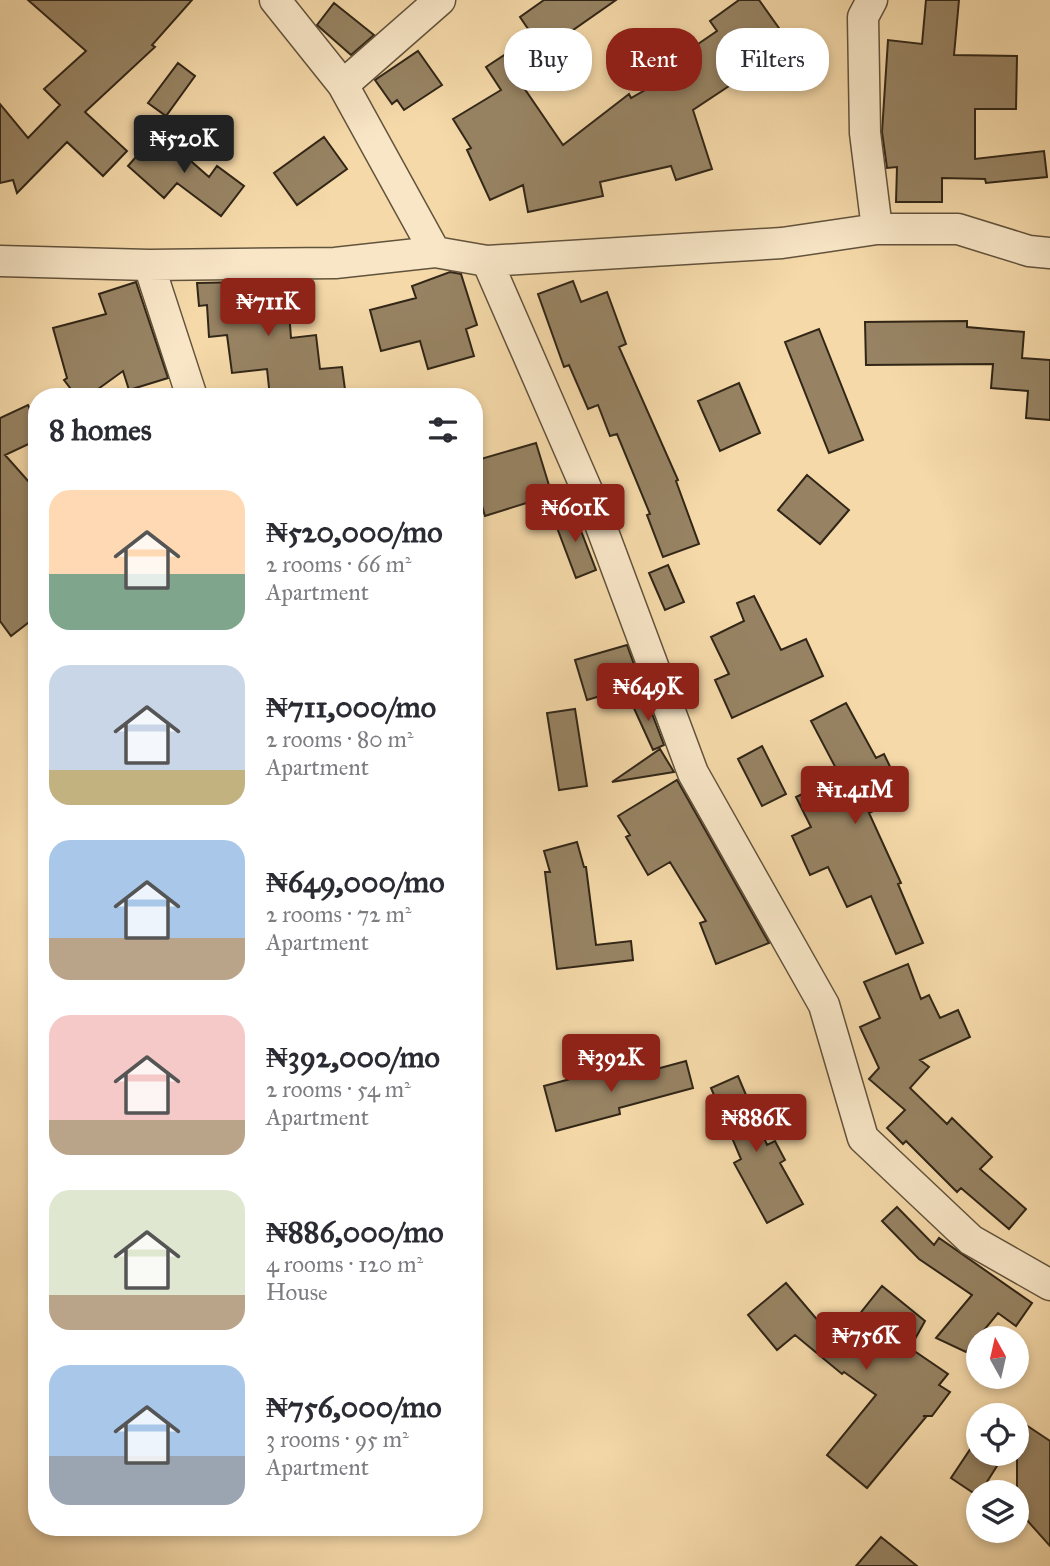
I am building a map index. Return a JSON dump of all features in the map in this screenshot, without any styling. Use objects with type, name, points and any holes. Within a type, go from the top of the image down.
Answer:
[{"type":"street","points":[[275,0],[343,85],[435,252]]},
{"type":"street","points":[[343,85],[440,0]]},
{"type":"street","points":[[872,0],[863,17],[865,132],[877,229]]},
{"type":"street","points":[[0,261],[149,265],[335,263],[435,252],[487,261],[782,243],[877,229],[958,229],[1028,250],[1050,253]]},
{"type":"street","points":[[487,261],[590,497],[694,773],[824,1005],[863,1138],[971,1240],[1050,1285]]},
{"type":"street","points":[[149,265],[189,388]]},
{"type":"building","points":[[28,0],[192,0],[152,45],[155,47],[85,112],[127,151],[103,176],[67,142],[17,193],[13,180],[0,183],[0,104],[28,138],[60,105],[44,89],[86,51]]},
{"type":"building","points":[[544,0],[616,0],[576,28],[527,28],[520,17]]},
{"type":"building","points":[[739,0],[759,0],[779,28],[716,30],[710,21]]},
{"type":"building","points":[[926,0],[959,0],[954,55],[1017,56],[1016,109],[975,109],[975,159],[1044,151],[1047,177],[986,183],[985,179],[942,178],[942,202],[896,202],[897,167],[887,168],[882,132],[888,40],[922,44]]},
{"type":"building","points":[[334,3],[374,35],[351,55],[317,25]]},
{"type":"building","points":[[716,32],[716,91],[722,91],[693,110],[712,169],[676,180],[671,166],[600,182],[603,196],[528,212],[523,185],[490,200],[467,150],[471,148],[453,119],[501,90],[486,67],[504,55],[504,91],[526,91],[563,145],[629,94],[631,98],[643,91],[702,91],[702,41]]},
{"type":"building","points":[[418,51],[442,85],[404,110],[397,100],[392,104],[375,80]]},
{"type":"building","points":[[178,63],[195,76],[166,116],[148,103]]},
{"type":"building","points":[[158,132],[209,177],[217,166],[244,186],[221,216],[177,183],[164,198],[128,166]]},
{"type":"building","points":[[324,137],[347,169],[297,205],[274,173]]},
{"type":"building","points":[[450,272],[461,274],[477,325],[466,329],[474,356],[428,369],[420,341],[381,351],[370,310],[416,298],[412,286]]},
{"type":"building","points":[[292,281],[294,297],[288,298],[291,338],[316,335],[320,369],[342,367],[345,388],[269,388],[267,369],[232,373],[227,335],[209,337],[207,305],[199,306],[197,283]]},
{"type":"building","points":[[573,281],[581,302],[607,292],[626,344],[619,347],[678,480],[676,481],[699,544],[663,557],[647,515],[650,514],[617,434],[610,436],[598,405],[588,409],[569,365],[564,367],[538,294]]},
{"type":"building","points":[[136,282],[168,378],[128,388],[123,371],[99,388],[70,388],[64,380],[67,378],[53,328],[106,314],[99,294]]},
{"type":"building","points":[[967,321],[967,327],[1024,332],[1022,358],[1050,360],[1050,420],[1026,418],[1028,391],[991,388],[993,364],[866,365],[865,322]]},
{"type":"building","points":[[819,329],[863,440],[829,453],[785,342]]},
{"type":"building","points":[[739,383],[760,433],[720,451],[698,401]]},
{"type":"building","points":[[28,405],[28,444],[5,455],[28,481],[28,623],[11,636],[0,621],[0,418]]},
{"type":"building","points":[[536,443],[552,495],[485,516],[483,458]]},
{"type":"building","points":[[807,475],[849,510],[820,544],[778,510]]},
{"type":"building","points":[[573,510],[596,570],[576,578],[553,517]]},
{"type":"building","points":[[668,565],[684,602],[665,610],[649,573]]},
{"type":"building","points":[[754,596],[781,650],[806,639],[823,676],[732,718],[715,680],[729,674],[711,637],[744,621],[737,603]]},
{"type":"building","points":[[627,645],[641,684],[587,700],[575,660]]},
{"type":"building","points":[[646,698],[664,745],[653,750],[632,704]]},
{"type":"building","points":[[846,703],[876,758],[884,754],[904,796],[869,813],[901,883],[898,884],[923,943],[896,954],[871,896],[847,907],[828,867],[810,875],[792,836],[811,827],[796,797],[840,776],[811,721]]},
{"type":"building","points":[[575,709],[587,786],[559,790],[547,713]]},
{"type":"building","points":[[762,746],[786,794],[762,806],[738,759]]},
{"type":"building","points":[[660,749],[674,772],[612,782]]},
{"type":"building","points":[[677,780],[769,943],[716,964],[700,923],[706,921],[670,862],[648,875],[626,837],[630,835],[618,816]]},
{"type":"building","points":[[577,842],[586,867],[596,945],[631,941],[633,960],[557,969],[545,872],[550,872],[544,851]]},
{"type":"building","points":[[908,964],[921,999],[929,995],[940,1018],[958,1010],[970,1037],[920,1060],[929,1067],[910,1088],[947,1124],[952,1118],[992,1157],[980,1169],[1026,1209],[1009,1229],[961,1188],[957,1192],[906,1141],[903,1144],[887,1128],[905,1110],[869,1079],[879,1068],[860,1027],[880,1018],[864,982]]},
{"type":"building","points":[[686,1061],[693,1088],[619,1108],[620,1114],[556,1131],[544,1086],[608,1069],[612,1081]]},
{"type":"building","points":[[738,1076],[767,1145],[775,1141],[785,1160],[780,1163],[803,1204],[767,1223],[734,1163],[741,1159],[711,1088]]},
{"type":"building","points":[[897,1207],[934,1245],[939,1238],[1032,1303],[1016,1326],[998,1313],[987,1326],[966,1326],[966,1352],[936,1338],[972,1295],[919,1259],[882,1221]]},
{"type":"building","points":[[786,1283],[825,1329],[837,1315],[850,1326],[882,1286],[925,1321],[910,1348],[948,1374],[939,1385],[950,1392],[932,1416],[923,1416],[926,1417],[867,1488],[827,1455],[876,1395],[844,1372],[842,1374],[795,1335],[777,1350],[748,1315]]},
{"type":"building","points":[[1029,1427],[1050,1441],[1050,1546],[1029,1522],[1029,1480],[1017,1480],[1017,1466],[1029,1466]]},
{"type":"building","points":[[966,1456],[966,1466],[997,1466],[988,1480],[966,1480],[966,1488],[951,1478]]},
{"type":"building","points":[[881,1537],[917,1566],[856,1566]]}]
